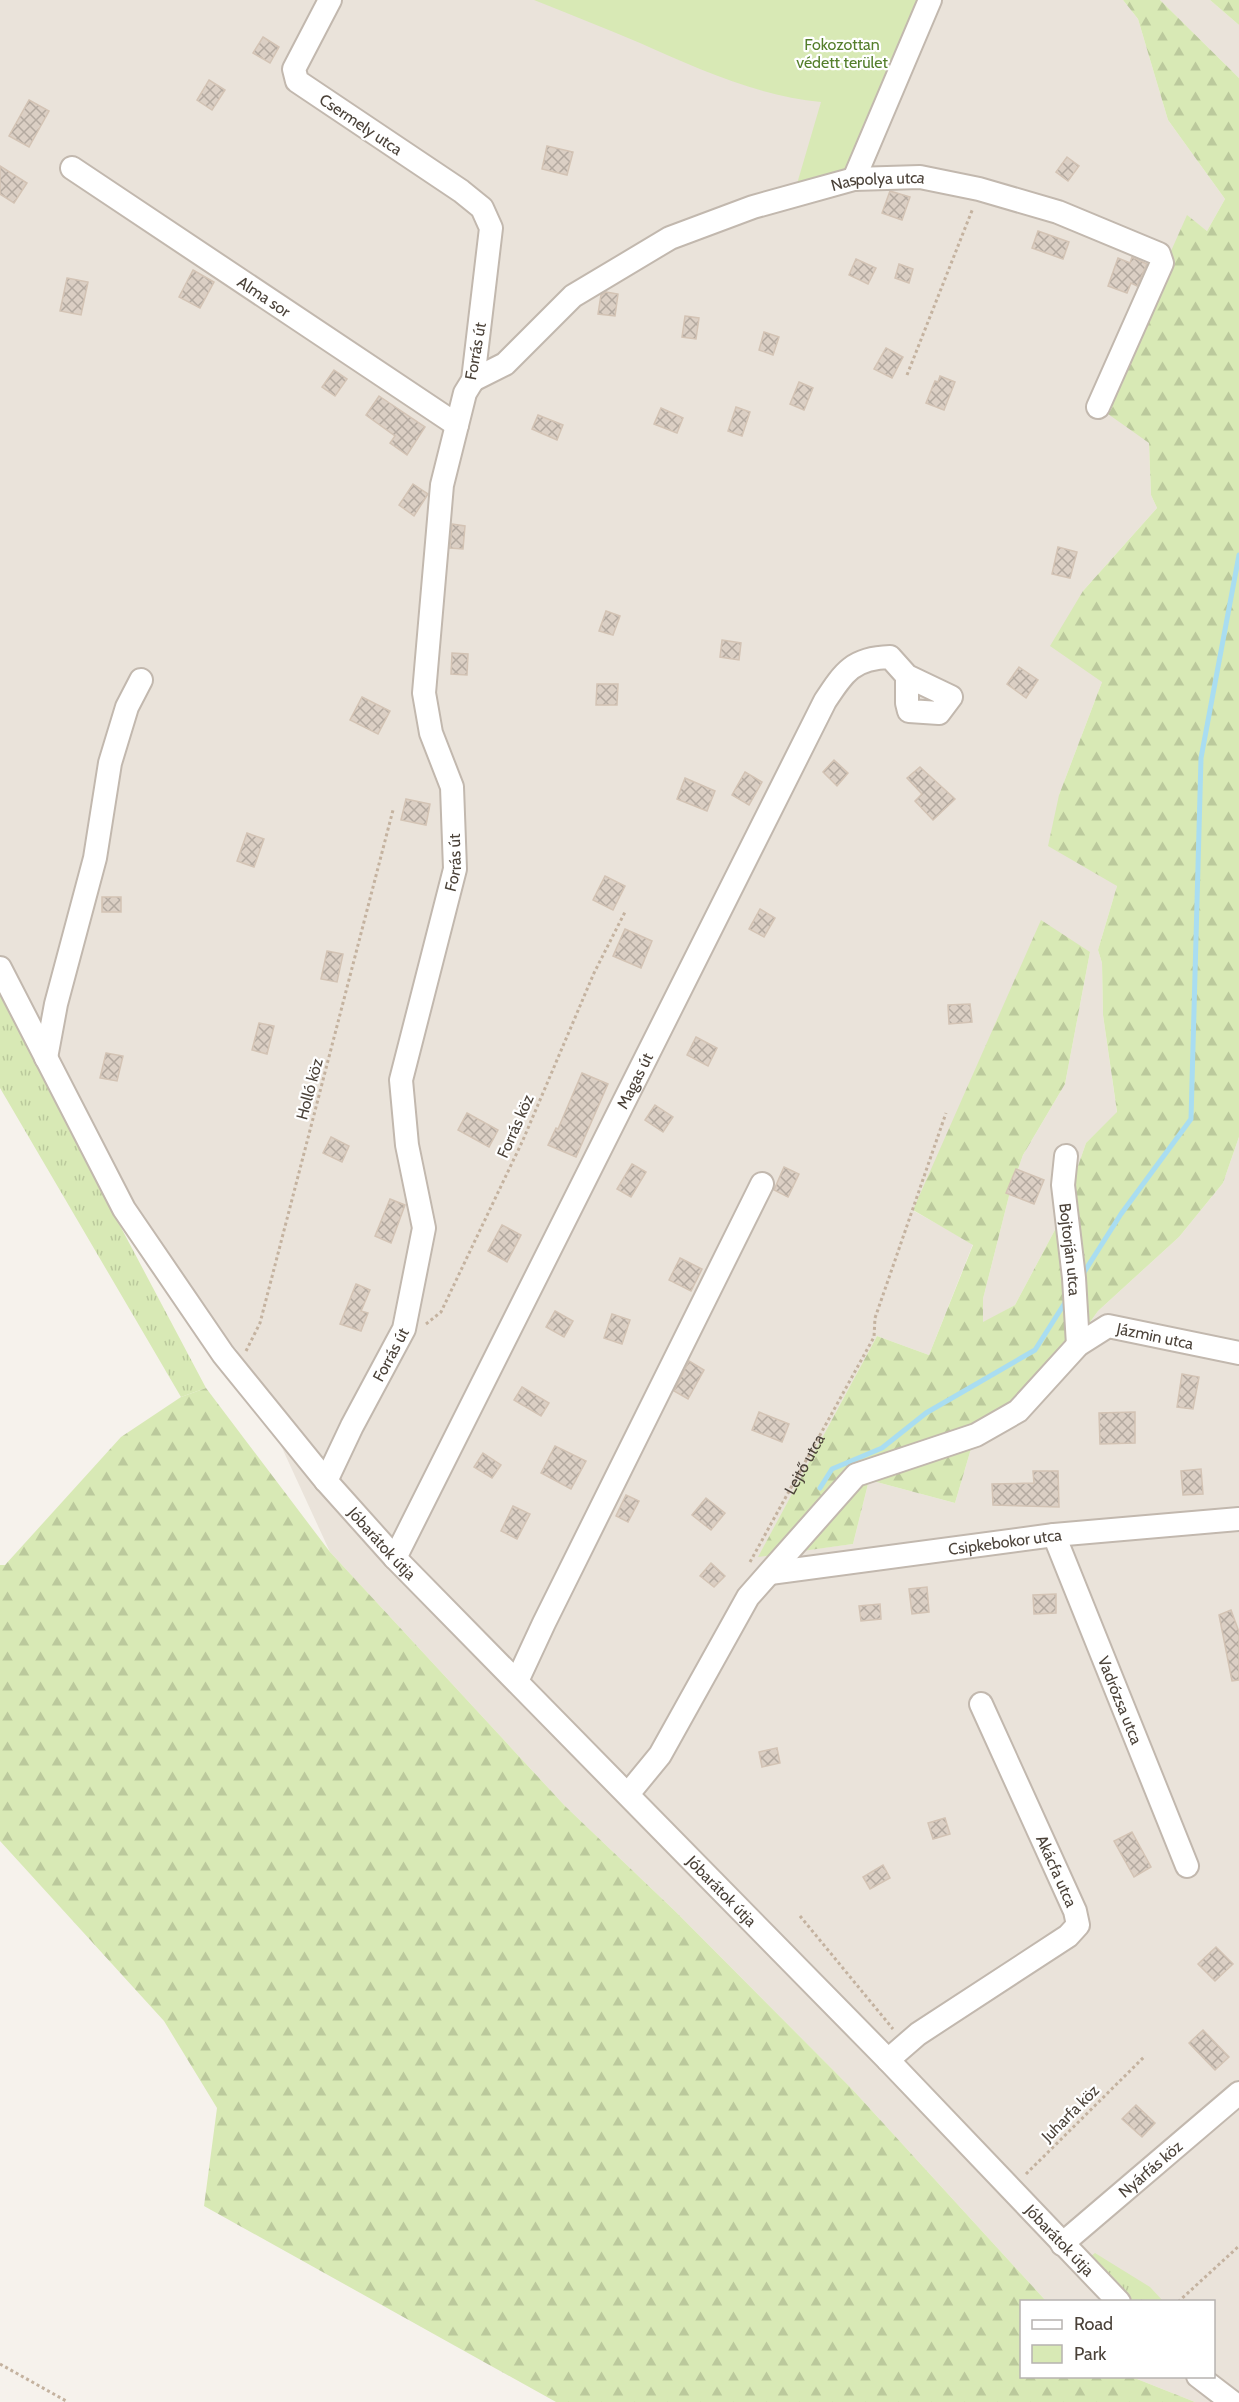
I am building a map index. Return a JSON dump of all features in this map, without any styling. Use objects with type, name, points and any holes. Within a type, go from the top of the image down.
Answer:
[{"type":"street","name":"Csermely utca","points":[[330,0],[294,69],[297,81],[461,191],[482,208],[491,228]]},
{"type":"street","points":[[854,178],[930,0]]},
{"type":"street","name":"Alma sor","points":[[72,168],[457,425]]},
{"type":"street","name":"Naspolya utca","points":[[474,380],[505,364],[573,296],[670,238],[753,207],[854,178],[920,177],[979,189],[1058,212],[1159,254],[1162,263],[1098,407]]},
{"type":"street","name":"Forrás út","points":[[326,1481],[352,1426],[404,1329],[424,1228],[407,1145],[401,1080],[455,869],[452,787],[431,733],[424,693],[442,485],[465,393],[474,380],[491,228]]},
{"type":"street","name":"Magas út","points":[[394,1558],[825,701],[843,672],[871,657],[890,657],[907,676]]},
{"type":"street","points":[[46,1058],[57,1004],[95,858],[110,763],[127,706],[141,680]]},
{"type":"street","name":"Jóbarátok útja","points":[[0,968],[124,1209],[223,1353],[326,1481],[394,1558],[888,2060],[1118,2300]]},
{"type":"street","name":"Bojtorján utca","points":[[1066,1156],[1063,1185],[1074,1278],[1078,1345]]},
{"type":"street","points":[[517,1681],[762,1184]]},
{"type":"street","name":"Jázmin utca","points":[[748,1597],[856,1475],[976,1435],[1018,1411],[1078,1345],[1108,1326],[1239,1353]]},
{"type":"street","name":"Csipkebokor utca","points":[[770,1573],[1054,1535],[1239,1519]]},
{"type":"street","name":"Vadrózsa utca","points":[[1054,1535],[1187,1866]]},
{"type":"street","points":[[628,1794],[660,1755],[748,1597]]},
{"type":"street","name":"Akácfa utca","points":[[888,2060],[906,2044],[1068,1935],[1078,1925],[1076,1911],[981,1704]]},
{"type":"street","name":"Nyárfás köz","points":[[1062,2244],[1239,2093]]},
{"type":"street","points":[[1201,2378],[1233,2402]]},
{"type":"path","points":[[907,375],[979,189]]},
{"type":"path","name":"Holló köz","points":[[237,1369],[260,1323],[393,810]]},
{"type":"path","name":"Forrás köz","points":[[404,1329],[426,1324],[441,1312],[523,1140],[594,973],[626,910]]},
{"type":"path","name":"Lejtő utca","points":[[748,1597],[750,1560],[874,1337],[875,1318],[946,1113]]},
{"type":"path","points":[[800,1916],[906,2044]]},
{"type":"path","name":"Juharfa köz","points":[[1012,2188],[1145,2056]]},
{"type":"path","points":[[1179,2300],[1239,2246]]},
{"type":"path","points":[[0,2364],[68,2402]]},
{"type":"shaded area","points":[[0,0],[1123,0],[1138,19],[1168,120],[1225,199],[1207,231],[1187,216],[1149,443],[1151,495],[1157,508],[1083,591],[1102,682],[1059,795],[1117,886],[1098,950],[1102,963],[1103,1015],[1117,1113],[1086,1143],[1057,1226],[1015,1305],[983,1323],[983,1299],[1010,1192],[1023,1155],[1065,1084],[1090,952],[914,1211],[973,1244],[929,1355],[877,1336],[759,1556],[853,1544],[869,1480],[955,1503],[973,1442],[1032,1403],[1098,1311],[1179,1237],[1223,1183],[1239,1137],[1239,2402],[1195,2402],[1135,2378],[1215,2378],[1215,2300],[1045,2300],[852,2089],[676,1912],[565,1806],[330,1552],[237,1350],[117,1220],[0,1002]]},
{"type":"shaded area","points":[[1160,0],[1210,0],[1239,25],[1239,78]]},
{"type":"green space","name":"Fokozottan védett terület","points":[[534,0],[923,0],[848,172],[794,194],[821,102],[751,88]]},
{"type":"green space","points":[[1123,0],[1160,0],[1239,78],[1239,1137],[1223,1183],[1179,1237],[1098,1311],[1032,1403],[973,1442],[955,1503],[869,1480],[853,1544],[758,1557],[877,1336],[929,1355],[973,1245],[913,1210],[1041,920],[1090,952],[1065,1084],[1023,1155],[1010,1192],[983,1299],[983,1322],[1015,1305],[1057,1226],[1086,1143],[1117,1112],[1103,1015],[1102,963],[1098,950],[1117,886],[1048,846],[1059,795],[1102,682],[1050,646],[1083,591],[1157,508],[1151,495],[1149,443],[1101,409],[1187,215],[1207,231],[1225,199],[1168,120],[1138,19]]},
{"type":"green space","points":[[1210,0],[1239,0],[1239,25]]},
{"type":"green space","points":[[0,981],[117,1220],[206,1388],[181,1397],[0,1088]]},
{"type":"green space","points":[[206,1388],[330,1552],[565,1806],[676,1912],[852,2089],[1045,2300],[1020,2300],[1020,2378],[1135,2378],[1195,2402],[556,2402],[204,2206],[217,2108],[164,2021],[0,1841],[0,1565],[5,1565],[121,1437],[181,1397]]},
{"type":"green space","points":[[1095,2253],[1150,2287],[1162,2300],[1132,2300],[1091,2256]]},
{"type":"building","points":[[263,37],[279,47],[270,63],[253,53]]},
{"type":"building","points":[[209,80],[225,90],[212,110],[197,100]]},
{"type":"building","points":[[29,100],[49,111],[29,147],[9,136]]},
{"type":"building","points":[[547,146],[573,152],[567,175],[542,169]]},
{"type":"building","points":[[1067,157],[1079,166],[1068,181],[1056,172]]},
{"type":"building","points":[[0,166],[27,183],[14,203],[0,194]]},
{"type":"building","points":[[890,191],[910,197],[902,220],[882,213]]},
{"type":"building","points":[[1038,231],[1069,242],[1063,259],[1032,248]]},
{"type":"building","points":[[1132,257],[1147,264],[1137,286],[1131,283],[1127,293],[1108,286],[1118,258],[1130,263]]},
{"type":"building","points":[[856,259],[876,268],[868,284],[849,275]]},
{"type":"building","points":[[899,264],[913,269],[909,283],[895,278]]},
{"type":"building","points":[[193,270],[214,282],[200,308],[179,297]]},
{"type":"building","points":[[67,278],[88,282],[81,315],[60,311]]},
{"type":"building","points":[[606,292],[618,294],[615,316],[598,314],[601,295]]},
{"type":"building","points":[[685,316],[699,318],[696,339],[682,337]]},
{"type":"building","points":[[764,332],[779,337],[773,355],[759,350]]},
{"type":"building","points":[[886,348],[903,357],[892,378],[874,369]]},
{"type":"building","points":[[334,370],[347,379],[335,396],[322,387]]},
{"type":"building","points":[[940,376],[955,382],[944,410],[926,403],[935,381],[938,382]]},
{"type":"building","points":[[799,382],[813,388],[804,410],[790,404]]},
{"type":"building","points":[[379,396],[425,427],[407,455],[390,443],[395,436],[366,415]]},
{"type":"building","points":[[736,407],[750,412],[742,436],[728,431]]},
{"type":"building","points":[[661,408],[683,418],[677,433],[654,424]]},
{"type":"building","points":[[538,415],[563,425],[557,440],[532,429]]},
{"type":"building","points":[[413,484],[428,494],[414,516],[399,505]]},
{"type":"building","points":[[452,524],[465,526],[463,549],[450,548]]},
{"type":"building","points":[[1058,547],[1077,552],[1070,578],[1052,574]]},
{"type":"building","points":[[606,611],[620,616],[613,635],[599,631]]},
{"type":"building","points":[[722,640],[741,643],[739,660],[720,657]]},
{"type":"building","points":[[452,653],[468,654],[467,675],[451,674]]},
{"type":"building","points":[[1019,667],[1038,680],[1026,698],[1007,684]]},
{"type":"building","points":[[597,684],[618,684],[617,705],[596,705]]},
{"type":"building","points":[[362,697],[390,711],[378,734],[350,720]]},
{"type":"building","points":[[834,760],[848,773],[837,786],[823,772]]},
{"type":"building","points":[[920,767],[955,799],[933,820],[915,801],[922,794],[907,778]]},
{"type":"building","points":[[745,772],[762,782],[749,805],[732,795]]},
{"type":"building","points":[[685,778],[715,791],[707,811],[677,799]]},
{"type":"building","points":[[406,799],[430,804],[426,825],[401,820]]},
{"type":"building","points":[[247,833],[264,839],[254,867],[237,861]]},
{"type":"building","points":[[605,876],[625,886],[613,910],[593,900]]},
{"type":"building","points":[[102,897],[121,897],[121,912],[102,912]]},
{"type":"building","points":[[760,909],[775,918],[764,937],[749,929]]},
{"type":"building","points":[[625,929],[652,941],[641,968],[613,956]]},
{"type":"building","points":[[327,951],[343,954],[337,982],[321,979]]},
{"type":"building","points":[[970,1004],[972,1022],[949,1024],[948,1005]]},
{"type":"building","points":[[259,1023],[274,1026],[267,1054],[252,1050]]},
{"type":"building","points":[[696,1037],[717,1048],[708,1066],[687,1055]]},
{"type":"building","points":[[106,1053],[123,1056],[117,1081],[100,1078]]},
{"type":"building","points":[[582,1073],[608,1084],[576,1157],[548,1145],[556,1128],[558,1129]]},
{"type":"building","points":[[655,1105],[673,1117],[663,1132],[645,1120]]},
{"type":"building","points":[[467,1113],[498,1130],[489,1147],[458,1130]]},
{"type":"building","points":[[331,1137],[349,1146],[342,1162],[323,1153]]},
{"type":"building","points":[[632,1164],[646,1172],[631,1197],[617,1189]]},
{"type":"building","points":[[784,1167],[799,1174],[788,1197],[774,1190]]},
{"type":"building","points":[[1016,1169],[1044,1180],[1034,1204],[1006,1193]]},
{"type":"building","points":[[390,1199],[405,1205],[391,1243],[375,1236]]},
{"type":"building","points":[[502,1225],[521,1235],[507,1262],[488,1251]]},
{"type":"building","points":[[680,1258],[702,1269],[691,1291],[669,1280]]},
{"type":"building","points":[[356,1284],[370,1290],[361,1311],[368,1313],[361,1331],[340,1324]]},
{"type":"building","points":[[555,1311],[573,1321],[564,1337],[546,1327]]},
{"type":"building","points":[[612,1314],[630,1320],[622,1344],[604,1338]]},
{"type":"building","points":[[689,1361],[704,1370],[688,1399],[674,1391]]},
{"type":"building","points":[[1182,1374],[1199,1377],[1193,1409],[1177,1407]]},
{"type":"building","points":[[522,1387],[549,1403],[541,1416],[514,1400]]},
{"type":"building","points":[[759,1412],[789,1424],[782,1442],[752,1430]]},
{"type":"building","points":[[1135,1412],[1135,1443],[1100,1444],[1099,1413]]},
{"type":"building","points":[[555,1446],[586,1461],[571,1489],[541,1473]]},
{"type":"building","points":[[483,1453],[501,1465],[492,1478],[474,1467]]},
{"type":"building","points":[[1201,1469],[1203,1494],[1183,1495],[1181,1471]]},
{"type":"building","points":[[1033,1471],[1058,1471],[1059,1507],[993,1505],[992,1484],[1034,1483]]},
{"type":"building","points":[[626,1495],[639,1501],[628,1522],[616,1516]]},
{"type":"building","points":[[706,1498],[725,1513],[711,1530],[692,1515]]},
{"type":"building","points":[[513,1506],[530,1514],[517,1539],[501,1531]]},
{"type":"building","points":[[711,1563],[725,1576],[714,1587],[700,1576]]},
{"type":"building","points":[[927,1587],[929,1612],[912,1614],[909,1589]]},
{"type":"building","points":[[1056,1594],[1056,1613],[1034,1614],[1033,1595]]},
{"type":"building","points":[[880,1604],[881,1619],[861,1621],[859,1606]]},
{"type":"building","points":[[1231,1610],[1239,1632],[1239,1680],[1232,1681],[1219,1615]]},
{"type":"building","points":[[777,1748],[780,1763],[762,1767],[759,1752]]},
{"type":"building","points":[[945,1818],[950,1834],[933,1839],[928,1823]]},
{"type":"building","points":[[1132,1832],[1151,1867],[1134,1877],[1114,1841]]},
{"type":"building","points":[[883,1865],[890,1878],[870,1889],[863,1877]]},
{"type":"building","points":[[1216,1947],[1233,1964],[1215,1981],[1198,1964]]},
{"type":"building","points":[[1203,2030],[1229,2057],[1215,2070],[1189,2043]]},
{"type":"building","points":[[1136,2105],[1155,2123],[1142,2137],[1122,2119]]},
{"type":"waterway","points":[[1081,1277],[1121,1214],[1191,1119],[1201,758],[1239,555]]},
{"type":"waterway","points":[[820,1488],[832,1469],[882,1448],[926,1413],[1035,1350],[1068,1298]]}]
